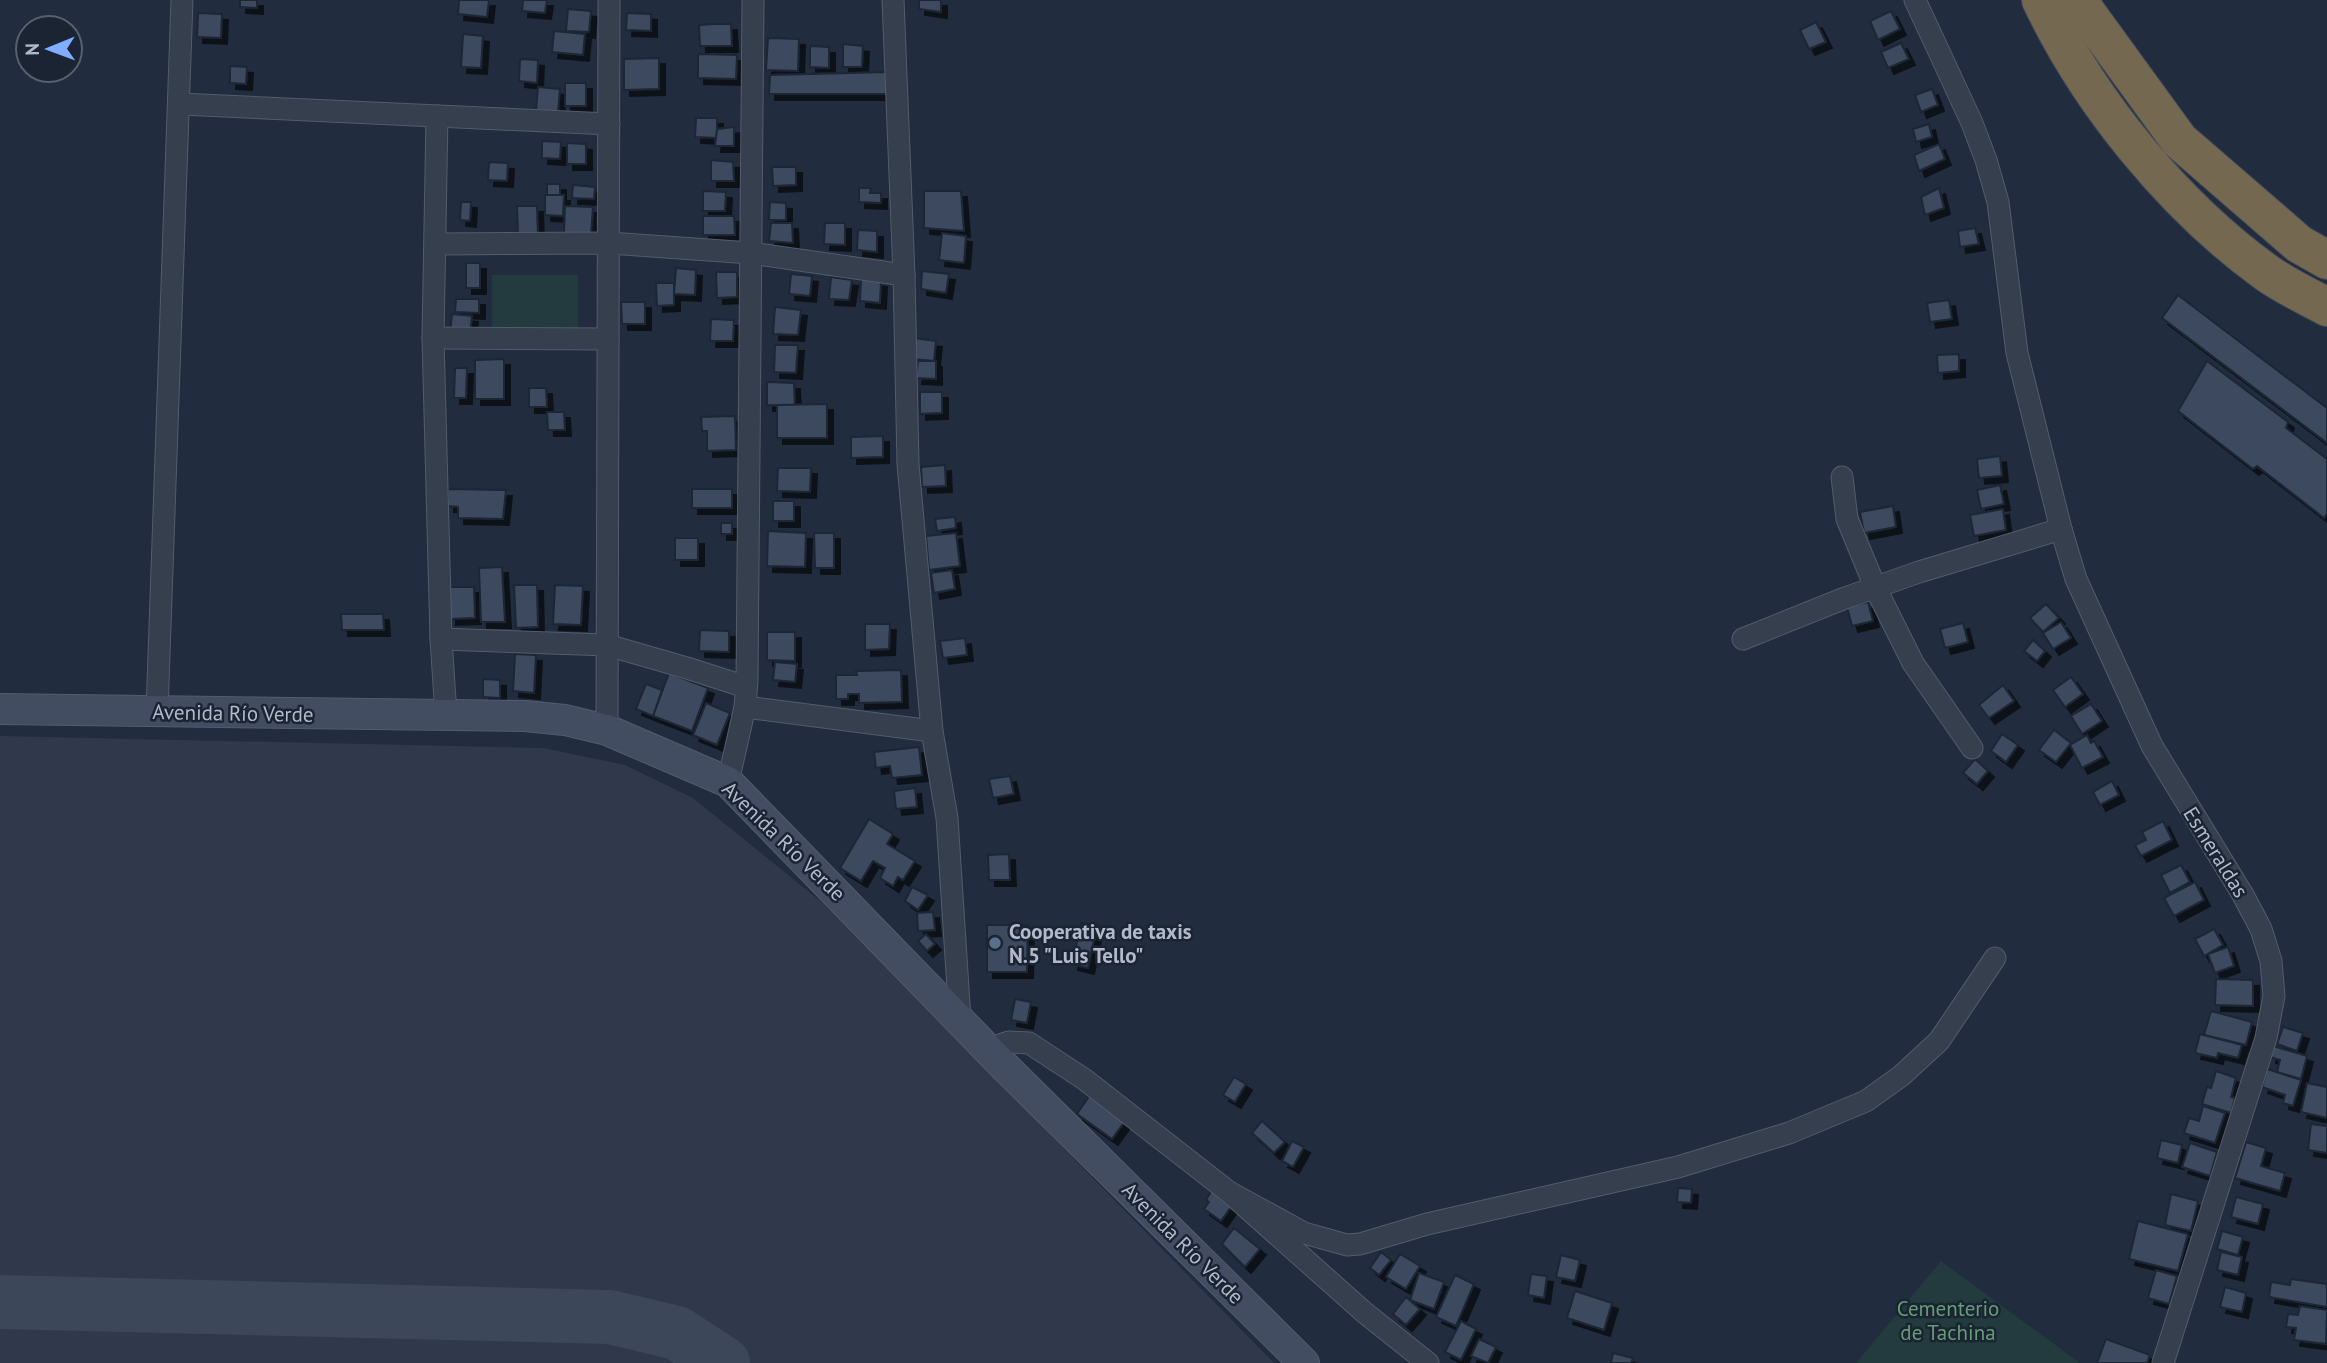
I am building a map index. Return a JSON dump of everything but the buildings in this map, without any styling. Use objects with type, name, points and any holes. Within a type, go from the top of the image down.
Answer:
[{"type":"highway","points":[[2041,0],[2059,37],[2110,113],[2158,174],[2213,228],[2268,273],[2327,307]]},
{"type":"highway","points":[[2080,0],[2179,140],[2300,244],[2327,260]]},
{"type":"main road","name":"Avenida Río Verde","points":[[0,709],[525,716],[565,720],[607,730],[728,782],[988,1049],[1304,1363]]},
{"type":"street","points":[[157,712],[182,0]]},
{"type":"street","points":[[607,730],[609,0]]},
{"type":"street","points":[[728,782],[746,697],[752,0]]},
{"type":"street","points":[[893,0],[904,275],[908,464],[932,731],[947,818],[960,1019]]},
{"type":"street","name":"Esmeraldas","points":[[1915,0],[1972,122],[1986,160],[1997,202],[2017,353],[2076,579],[2152,746],[2243,895],[2261,929],[2271,961],[2274,996],[2266,1038],[2163,1363]]},
{"type":"street","points":[[180,104],[609,124]]},
{"type":"street","points":[[437,116],[433,338],[441,639],[446,715]]},
{"type":"street","points":[[435,244],[609,243],[751,253],[904,275]]},
{"type":"street","points":[[433,338],[608,339]]},
{"type":"street","points":[[1842,477],[1847,519],[1876,589],[1913,663],[1972,748]]},
{"type":"street","points":[[1743,639],[1919,572],[2061,529]]},
{"type":"street","points":[[441,639],[607,645],[687,667],[746,697],[932,731]]},
{"type":"street","points":[[1229,1192],[1304,1233],[1347,1245],[1678,1167],[1789,1133],[1866,1101],[1901,1076],[1939,1041],[1995,958]]},
{"type":"street","points":[[988,1049],[1009,1042],[1029,1043],[1084,1079],[1229,1192],[1365,1313],[1427,1363]]},
{"type":"shaded area","points":[[0,736],[543,748],[625,765],[693,798],[824,904],[1274,1363],[0,1363]]},
{"type":"green space","points":[[492,275],[578,275],[578,330],[492,330]]},
{"type":"green space","name":"Cementerio de Tachina","points":[[1941,1261],[2080,1363],[1856,1363]]},
{"type":"taxiway","points":[[0,1302],[610,1317],[677,1333],[723,1363]]},
{"type":"place","name":"Cooperativa de taxis N.5 \"Luis Tello\"","points":[[995,943]]}]
